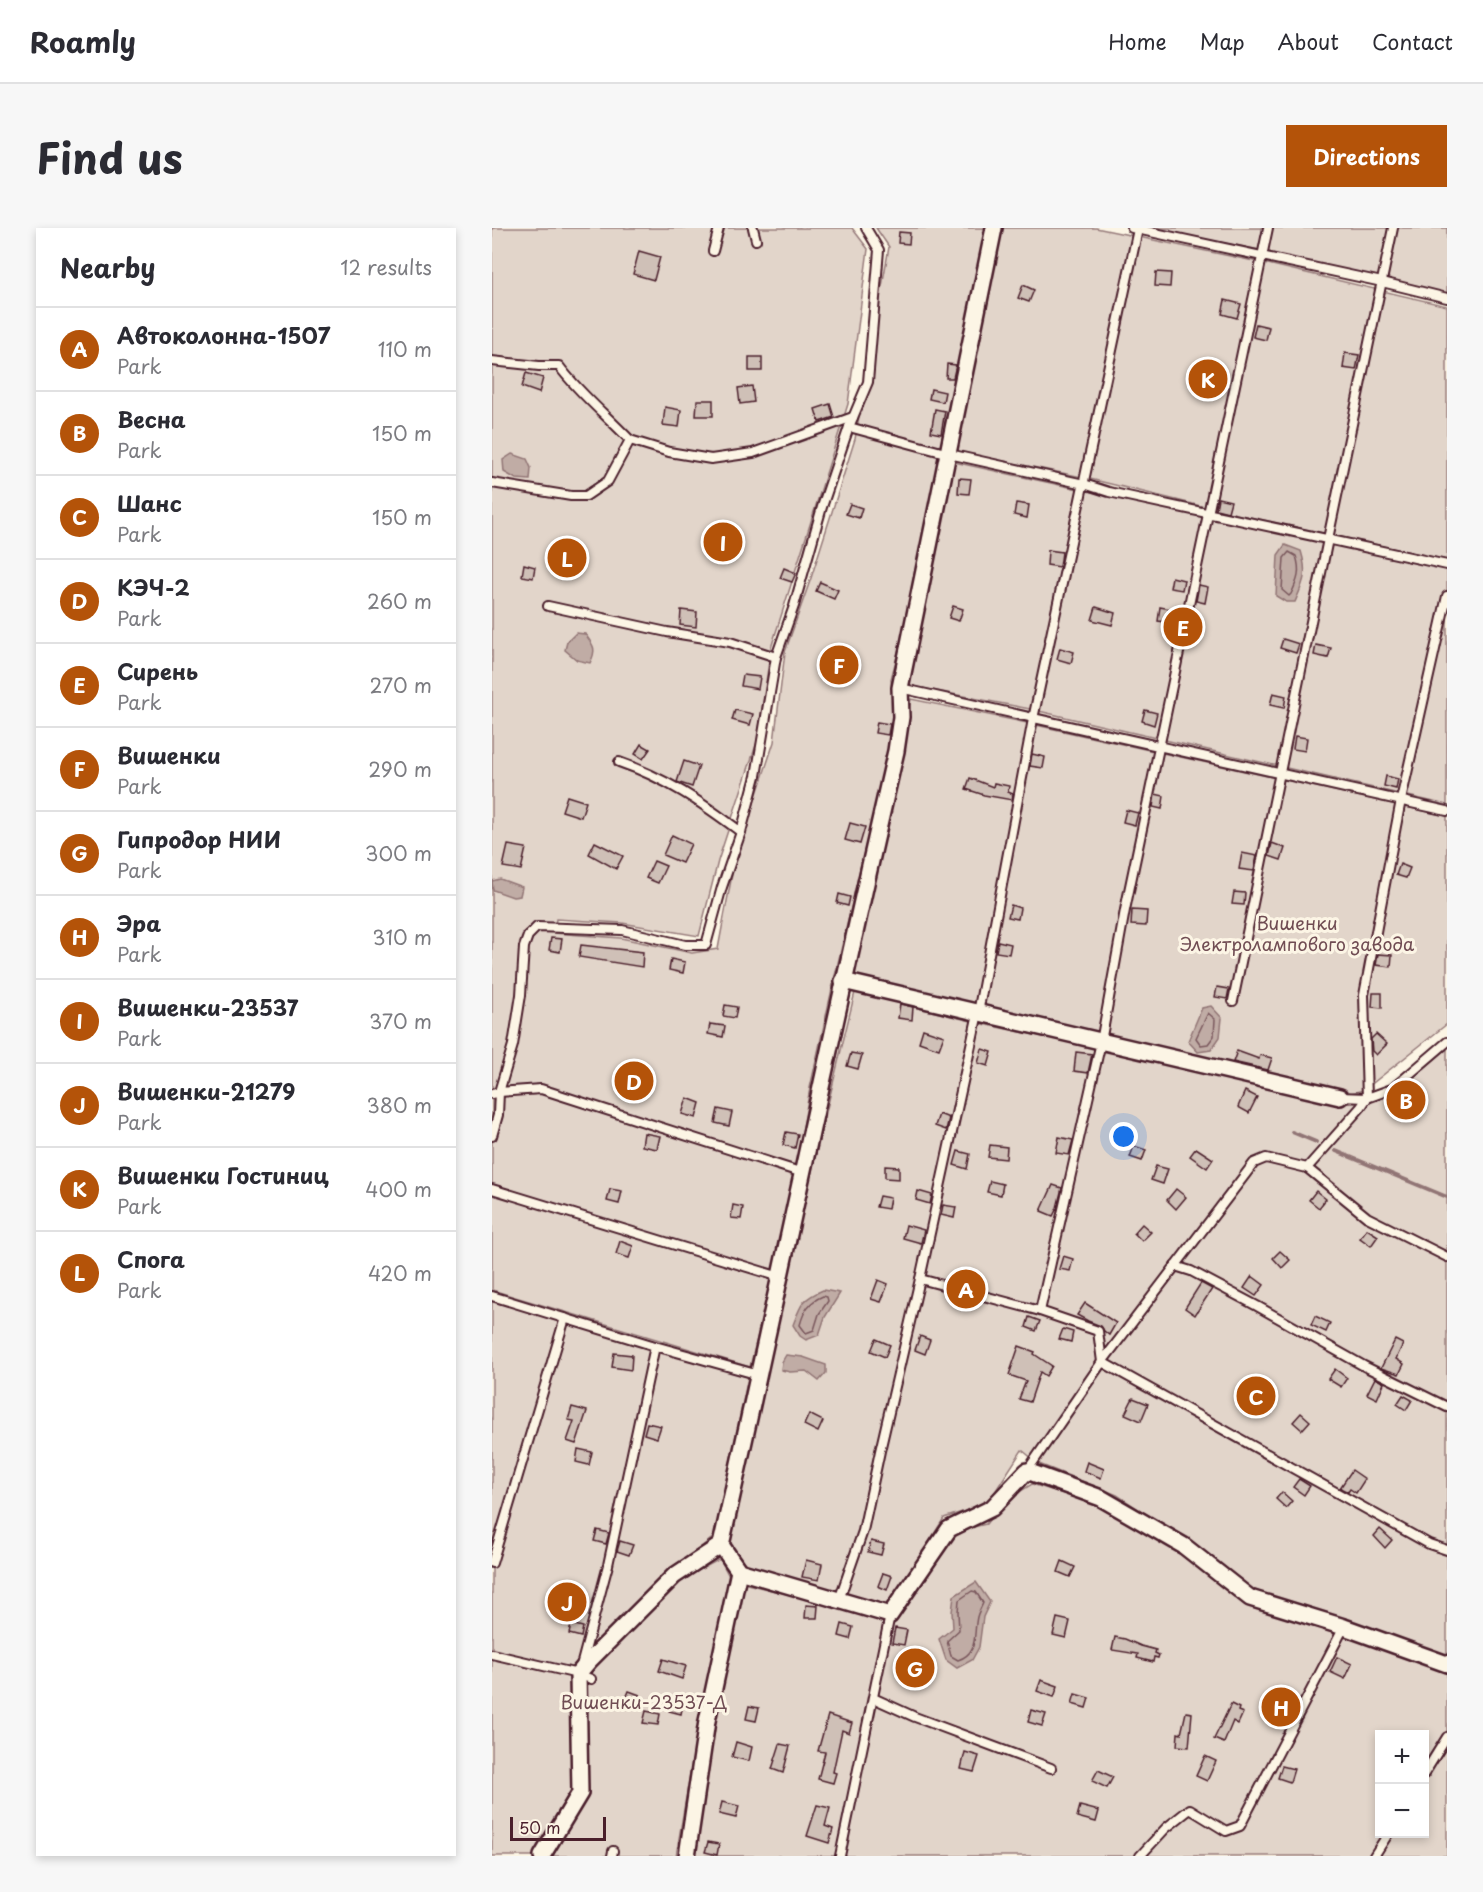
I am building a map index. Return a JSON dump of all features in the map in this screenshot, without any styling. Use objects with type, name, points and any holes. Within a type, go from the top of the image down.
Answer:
[{"type":"street","points":[[542,1856],[580,1793],[585,1677],[589,1661],[674,1576],[721,1545],[781,1277],[843,981],[896,751],[901,717],[900,688],[994,228]]},
{"type":"street","points":[[843,981],[1340,1096]]},
{"type":"street","points":[[721,1545],[739,1570],[890,1615],[948,1529],[992,1508],[1027,1471],[1101,1498],[1184,1546],[1250,1598],[1344,1627],[1447,1664]]},
{"type":"street","points":[[687,1856],[707,1721],[739,1570]]},
{"type":"lane","points":[[713,251],[719,228]]},
{"type":"lane","points":[[753,228],[756,240]]},
{"type":"lane","points":[[492,1136],[498,1115],[495,1093],[513,1045],[521,995],[524,946],[528,936],[537,927],[622,930],[685,945],[706,945],[756,776],[776,657],[794,606],[822,507],[849,427],[868,382],[879,250],[866,228]]},
{"type":"lane","points":[[1040,1311],[1101,1042],[1125,910],[1268,228]]},
{"type":"lane","points":[[1233,1001],[1393,228]]},
{"type":"lane","points":[[839,1600],[863,1531],[978,1013],[1033,719],[1084,484],[1135,229],[1447,298]]},
{"type":"lane","points":[[492,360],[559,366],[573,384],[630,440],[669,452],[711,459],[753,453],[853,417]]},
{"type":"lane","points":[[849,427],[1109,492],[1447,565]]},
{"type":"lane","points":[[492,483],[571,496],[586,496],[608,481],[630,440]]},
{"type":"lane","points":[[1307,1168],[1367,1098],[1364,995],[1401,800],[1447,596]]},
{"type":"lane","points":[[548,606],[667,632],[730,642],[776,657]]},
{"type":"lane","points":[[900,688],[1447,811]]},
{"type":"lane","points":[[618,762],[644,771],[686,792],[741,832]]},
{"type":"lane","points":[[1340,1096],[1367,1098],[1392,1089],[1447,1042]]},
{"type":"lane","points":[[495,1093],[541,1089],[803,1173]]},
{"type":"lane","points":[[1027,1471],[1102,1362],[1254,1163],[1266,1158],[1307,1168],[1367,1217],[1447,1257]]},
{"type":"lane","points":[[492,1189],[781,1277]]},
{"type":"lane","points":[[1176,1266],[1191,1271],[1364,1366],[1447,1407]]},
{"type":"lane","points":[[920,1279],[1040,1311],[1098,1331],[1102,1362]]},
{"type":"lane","points":[[492,1296],[759,1375]]},
{"type":"lane","points":[[492,1563],[565,1318]]},
{"type":"lane","points":[[492,1654],[585,1677],[655,1346]]},
{"type":"lane","points":[[1102,1362],[1429,1544],[1447,1550]]},
{"type":"lane","points":[[840,1856],[890,1615]]},
{"type":"lane","points":[[1140,1856],[1166,1828],[1190,1809],[1226,1831],[1240,1826],[1344,1627]]},
{"type":"lane","points":[[873,1698],[915,1717],[1051,1767]]},
{"type":"lane","points":[[1429,1767],[1447,1737]]},
{"type":"lane","points":[[1374,1856],[1385,1838]]},
{"type":"green space","points":[[492,228],[852,228],[868,249],[848,404],[771,648],[757,742],[718,861],[699,936],[622,923],[556,919],[554,933],[621,938],[692,953],[718,949],[734,864],[774,742],[785,652],[855,439],[889,247],[876,228],[988,228],[914,591],[891,679],[894,724],[834,980],[775,1265],[750,1367],[492,1290]]},
{"type":"green space","points":[[999,228],[1096,228],[1268,264],[1447,306],[1447,560],[1213,509],[1082,477],[953,451]]},
{"type":"green space","points":[[1150,228],[1447,228],[1447,295],[1259,250]]},
{"type":"green space","points":[[954,462],[1447,569],[1447,805],[1030,709],[906,685]]},
{"type":"green space","name":"Вишенки Электролампового завода","points":[[911,699],[1447,816],[1447,1024],[1364,1090],[1342,1095],[852,978]]},
{"type":"green space","points":[[855,992],[983,1024],[1338,1105],[1393,1095],[1447,1049],[1447,1659],[1246,1587],[1195,1546],[1117,1495],[1039,1464],[1022,1450],[987,1504],[944,1518],[888,1608],[741,1564],[727,1537]]},
{"type":"green space","points":[[492,1301],[748,1377],[715,1536],[669,1572],[613,1632],[572,1667],[574,1788],[534,1856],[492,1856]]},
{"type":"green space","points":[[1032,1484],[1112,1509],[1182,1555],[1235,1597],[1447,1672],[1447,1856],[691,1856],[712,1733],[743,1583],[894,1621],[960,1530],[986,1524],[1003,1502]]},
{"type":"green space","name":"Вишенки-23537-Д","points":[[720,1559],[733,1584],[694,1751],[676,1856],[550,1856],[586,1794],[583,1679],[627,1629],[675,1583]]},
{"type":"water","points":[[512,454],[527,459],[531,468],[530,480],[516,479],[504,472],[503,460]]},
{"type":"water","points":[[1285,545],[1301,551],[1303,559],[1304,577],[1295,602],[1286,602],[1276,596],[1278,555]]},
{"type":"water","points":[[576,633],[585,634],[592,645],[594,651],[590,663],[577,660],[565,650],[567,642]]},
{"type":"water","points":[[500,879],[522,887],[520,896],[513,897],[493,890],[492,881]]},
{"type":"water","points":[[1211,1006],[1222,1018],[1220,1037],[1211,1050],[1198,1052],[1188,1041],[1202,1008]]},
{"type":"water","points":[[823,1290],[840,1293],[825,1317],[819,1335],[806,1340],[800,1336],[793,1325],[803,1303]]},
{"type":"water","points":[[786,1355],[803,1357],[826,1365],[826,1373],[819,1381],[806,1371],[781,1370]]},
{"type":"water","points":[[976,1582],[990,1602],[983,1617],[979,1647],[972,1660],[957,1668],[946,1660],[939,1639],[953,1628],[954,1596]]},
{"type":"building","points":[[899,232],[910,233],[909,244],[898,243]]},
{"type":"building","points":[[639,251],[660,257],[654,280],[633,274]]},
{"type":"building","points":[[1156,272],[1171,273],[1170,287],[1155,286]]},
{"type":"building","points":[[1023,285],[1034,290],[1029,302],[1018,298]]},
{"type":"building","points":[[1225,300],[1241,304],[1237,318],[1222,314]]},
{"type":"building","points":[[1256,324],[1269,327],[1266,340],[1253,337]]},
{"type":"building","points":[[1345,353],[1359,355],[1356,370],[1343,368]]},
{"type":"building","points":[[749,357],[762,357],[762,371],[749,371]]},
{"type":"building","points":[[947,364],[956,365],[953,378],[946,378]]},
{"type":"building","points":[[526,373],[543,378],[539,393],[522,387]]},
{"type":"building","points":[[752,386],[754,402],[740,404],[738,388]]},
{"type":"building","points":[[931,389],[945,392],[943,402],[929,399]]},
{"type":"building","points":[[697,400],[713,400],[713,416],[696,416]]},
{"type":"building","points":[[830,404],[834,417],[819,422],[815,409]]},
{"type":"building","points":[[665,407],[681,410],[679,427],[663,425]]},
{"type":"building","points":[[935,409],[945,411],[941,434],[931,432]]},
{"type":"building","points":[[959,478],[971,479],[969,494],[958,493]]},
{"type":"building","points":[[1218,498],[1231,501],[1228,512],[1216,509]]},
{"type":"building","points":[[1016,503],[1029,505],[1027,518],[1014,515]]},
{"type":"building","points":[[850,504],[862,508],[859,518],[846,514]]},
{"type":"building","points":[[1048,550],[1062,552],[1060,567],[1047,565]]},
{"type":"building","points":[[524,564],[535,567],[533,578],[522,576]]},
{"type":"building","points":[[784,568],[796,573],[792,582],[780,578]]},
{"type":"building","points":[[1172,577],[1184,580],[1182,590],[1170,588]]},
{"type":"building","points":[[820,582],[838,590],[834,599],[816,591]]},
{"type":"building","points":[[1199,585],[1208,587],[1205,603],[1196,601]]},
{"type":"building","points":[[953,606],[963,609],[959,621],[949,618]]},
{"type":"building","points":[[1096,607],[1115,613],[1112,625],[1092,620]]},
{"type":"building","points":[[1160,607],[1176,610],[1174,623],[1158,621]]},
{"type":"building","points":[[681,610],[697,612],[696,627],[680,625]]},
{"type":"building","points":[[1283,639],[1299,644],[1296,653],[1280,648]]},
{"type":"building","points":[[1316,645],[1331,648],[1328,658],[1314,655]]},
{"type":"building","points":[[1060,648],[1074,652],[1071,663],[1057,659]]},
{"type":"building","points":[[743,675],[760,677],[758,689],[741,686]]},
{"type":"building","points":[[1273,693],[1286,696],[1284,708],[1270,705]]},
{"type":"building","points":[[735,710],[753,714],[750,725],[732,720]]},
{"type":"building","points":[[1145,710],[1157,713],[1154,725],[1142,721]]},
{"type":"building","points":[[877,722],[890,724],[888,735],[875,733]]},
{"type":"building","points":[[1295,736],[1307,738],[1305,751],[1293,749]]},
{"type":"building","points":[[641,744],[650,749],[643,759],[635,754]]},
{"type":"building","points":[[1032,754],[1045,757],[1043,768],[1030,766]]},
{"type":"building","points":[[684,761],[699,766],[692,787],[677,782]]},
{"type":"building","points":[[1386,776],[1398,779],[1396,789],[1384,786]]},
{"type":"building","points":[[970,778],[993,787],[994,783],[1009,786],[1008,792],[1013,794],[1012,800],[966,789]]},
{"type":"building","points":[[1155,794],[1164,796],[1162,809],[1153,807]]},
{"type":"building","points":[[567,796],[586,802],[581,817],[562,811]]},
{"type":"building","points":[[1126,810],[1138,813],[1135,825],[1123,822]]},
{"type":"building","points":[[850,823],[865,827],[860,844],[845,840]]},
{"type":"building","points":[[672,835],[691,844],[682,863],[663,855]]},
{"type":"building","points":[[595,842],[623,856],[616,869],[589,854]]},
{"type":"building","points":[[1272,843],[1285,848],[1281,860],[1269,856]]},
{"type":"building","points":[[508,845],[526,848],[521,870],[503,867]]},
{"type":"building","points":[[1242,853],[1257,856],[1254,871],[1239,869]]},
{"type":"building","points":[[654,861],[666,866],[658,883],[646,878]]},
{"type":"building","points":[[1400,864],[1410,868],[1406,878],[1396,875]]},
{"type":"building","points":[[1234,892],[1245,893],[1244,905],[1232,904]]},
{"type":"building","points":[[839,894],[850,897],[848,906],[837,903]]},
{"type":"building","points":[[1011,905],[1020,908],[1018,919],[1008,917]]},
{"type":"building","points":[[1132,910],[1147,911],[1146,926],[1131,925]]},
{"type":"building","points":[[551,938],[562,939],[560,952],[549,950]]},
{"type":"building","points":[[998,941],[1011,944],[1009,954],[996,952]]},
{"type":"building","points":[[581,945],[643,952],[642,967],[579,957]]},
{"type":"building","points":[[1378,954],[1392,955],[1391,967],[1376,965]]},
{"type":"building","points":[[671,959],[685,962],[683,973],[669,970]]},
{"type":"building","points":[[1217,987],[1229,989],[1227,999],[1215,997]]},
{"type":"building","points":[[1373,993],[1382,993],[1382,1008],[1372,1007]]},
{"type":"building","points":[[900,1004],[913,1007],[912,1020],[898,1018]]},
{"type":"building","points":[[725,1005],[737,1007],[735,1018],[723,1016]]},
{"type":"building","points":[[710,1024],[725,1026],[723,1037],[708,1034]]},
{"type":"building","points":[[923,1029],[944,1036],[939,1049],[919,1042]]},
{"type":"building","points":[[1376,1034],[1387,1044],[1376,1055],[1372,1051],[1371,1039]]},
{"type":"building","points":[[982,1049],[992,1052],[988,1066],[978,1063]]},
{"type":"building","points":[[1237,1051],[1259,1059],[1260,1055],[1272,1058],[1268,1070],[1233,1062]]},
{"type":"building","points":[[1076,1052],[1092,1054],[1088,1073],[1074,1071]]},
{"type":"building","points":[[851,1053],[862,1055],[858,1069],[847,1066]]},
{"type":"building","points":[[1245,1091],[1257,1097],[1249,1113],[1238,1107]]},
{"type":"building","points":[[687,1098],[700,1103],[696,1118],[682,1114]]},
{"type":"building","points":[[718,1109],[732,1112],[729,1126],[715,1123]]},
{"type":"building","points":[[939,1114],[949,1118],[946,1130],[935,1126]]},
{"type":"building","points":[[786,1132],[798,1134],[795,1148],[783,1145]]},
{"type":"building","points":[[644,1133],[660,1136],[657,1149],[642,1146]]},
{"type":"building","points":[[1059,1137],[1073,1140],[1069,1155],[1056,1153]]},
{"type":"building","points":[[990,1145],[1007,1147],[1006,1159],[988,1157]]},
{"type":"building","points":[[1134,1146],[1146,1150],[1142,1161],[1130,1157]]},
{"type":"building","points":[[1196,1148],[1213,1159],[1207,1168],[1190,1156]]},
{"type":"building","points":[[958,1151],[970,1154],[967,1169],[954,1165]]},
{"type":"building","points":[[885,1166],[899,1167],[899,1179],[885,1178]]},
{"type":"building","points":[[1156,1166],[1168,1169],[1163,1184],[1151,1180]]},
{"type":"building","points":[[990,1181],[1003,1184],[1001,1195],[987,1192]]},
{"type":"building","points":[[1053,1185],[1062,1188],[1053,1216],[1041,1211]]},
{"type":"building","points":[[610,1189],[622,1191],[619,1204],[607,1201]]},
{"type":"building","points":[[1176,1189],[1186,1197],[1176,1209],[1167,1200]]},
{"type":"building","points":[[918,1191],[932,1195],[930,1204],[916,1200]]},
{"type":"building","points":[[1316,1191],[1326,1199],[1319,1208],[1309,1200]]},
{"type":"building","points":[[879,1196],[890,1198],[888,1209],[876,1207]]},
{"type":"building","points":[[733,1205],[743,1207],[741,1219],[731,1218]]},
{"type":"building","points":[[943,1205],[956,1207],[954,1218],[941,1215]]},
{"type":"building","points":[[1142,1224],[1151,1232],[1142,1241],[1134,1233]]},
{"type":"building","points":[[906,1225],[924,1230],[921,1243],[903,1238]]},
{"type":"building","points":[[1367,1229],[1378,1236],[1371,1246],[1360,1238]]},
{"type":"building","points":[[620,1241],[633,1246],[629,1258],[616,1254]]},
{"type":"building","points":[[1280,1251],[1290,1260],[1282,1268],[1273,1258]]},
{"type":"building","points":[[1063,1256],[1073,1259],[1070,1271],[1059,1269]]},
{"type":"building","points":[[1252,1276],[1264,1285],[1256,1296],[1244,1288]]},
{"type":"building","points":[[878,1280],[888,1284],[881,1302],[871,1299]]},
{"type":"building","points":[[1201,1283],[1212,1289],[1195,1315],[1185,1308]]},
{"type":"building","points":[[1085,1303],[1116,1323],[1109,1335],[1101,1326],[1077,1315]]},
{"type":"building","points":[[1315,1316],[1330,1323],[1326,1332],[1311,1325]]},
{"type":"building","points":[[1029,1317],[1040,1321],[1036,1331],[1026,1327]]},
{"type":"building","points":[[1063,1329],[1073,1332],[1071,1342],[1059,1339]]},
{"type":"building","points":[[920,1336],[930,1340],[925,1354],[915,1350]]},
{"type":"building","points":[[876,1339],[890,1345],[885,1357],[871,1351]]},
{"type":"building","points":[[1395,1340],[1403,1344],[1396,1359],[1404,1364],[1399,1374],[1381,1368]]},
{"type":"building","points":[[1019,1346],[1035,1352],[1034,1354],[1052,1366],[1046,1376],[1040,1372],[1030,1402],[1019,1399],[1026,1381],[1009,1375]]},
{"type":"building","points":[[614,1353],[632,1355],[631,1370],[612,1367]]},
{"type":"building","points":[[1335,1369],[1347,1378],[1341,1387],[1328,1379]]},
{"type":"building","points":[[1375,1378],[1384,1383],[1377,1399],[1367,1394]]},
{"type":"building","points":[[1403,1395],[1412,1400],[1406,1410],[1397,1404]]},
{"type":"building","points":[[1133,1398],[1148,1404],[1141,1421],[1125,1414]]},
{"type":"building","points":[[572,1407],[587,1411],[576,1444],[567,1441],[574,1421],[568,1420]]},
{"type":"building","points":[[1301,1413],[1310,1421],[1302,1430],[1293,1422]]},
{"type":"building","points":[[809,1414],[823,1421],[818,1432],[804,1425]]},
{"type":"building","points":[[647,1423],[661,1426],[657,1438],[644,1434]]},
{"type":"building","points":[[578,1449],[592,1452],[589,1465],[576,1462]]},
{"type":"building","points":[[1087,1462],[1104,1469],[1101,1478],[1084,1471]]},
{"type":"building","points":[[1352,1470],[1365,1479],[1356,1493],[1350,1489],[1348,1492],[1340,1488]]},
{"type":"building","points":[[1299,1479],[1310,1486],[1304,1495],[1293,1487]]},
{"type":"building","points":[[1282,1492],[1292,1501],[1286,1508],[1276,1499]]},
{"type":"building","points":[[1380,1529],[1392,1540],[1385,1548],[1374,1536]]},
{"type":"building","points":[[597,1530],[609,1533],[606,1544],[594,1541]]},
{"type":"building","points":[[620,1541],[633,1545],[629,1555],[617,1551]]},
{"type":"building","points":[[871,1541],[884,1544],[881,1555],[868,1552]]},
{"type":"building","points":[[806,1560],[822,1564],[819,1580],[802,1577]]},
{"type":"building","points":[[1062,1561],[1075,1567],[1070,1577],[1058,1572]]},
{"type":"building","points":[[883,1573],[892,1576],[887,1590],[878,1586]]},
{"type":"building","points":[[806,1605],[818,1606],[817,1618],[805,1618]]},
{"type":"building","points":[[1057,1618],[1070,1621],[1066,1638],[1053,1635]]},
{"type":"building","points":[[571,1624],[583,1627],[581,1637],[569,1634]]},
{"type":"building","points":[[842,1624],[853,1627],[850,1639],[839,1636]]},
{"type":"building","points":[[895,1628],[907,1630],[904,1645],[892,1643]]},
{"type":"building","points":[[1115,1637],[1156,1650],[1158,1658],[1154,1657],[1153,1662],[1137,1658],[1138,1654],[1112,1650]]},
{"type":"building","points":[[1337,1657],[1352,1664],[1345,1679],[1330,1672]]},
{"type":"building","points":[[663,1659],[686,1666],[682,1679],[659,1671]]},
{"type":"building","points":[[1041,1680],[1058,1686],[1054,1697],[1037,1691]]},
{"type":"building","points":[[629,1691],[640,1695],[635,1707],[624,1703]]},
{"type":"building","points":[[1075,1694],[1089,1698],[1086,1708],[1072,1704]]},
{"type":"building","points":[[672,1697],[684,1699],[681,1714],[669,1711]]},
{"type":"building","points":[[1231,1704],[1243,1713],[1238,1724],[1233,1721],[1224,1743],[1214,1739]]},
{"type":"building","points":[[749,1706],[759,1708],[756,1721],[746,1719]]},
{"type":"building","points":[[1031,1710],[1046,1714],[1042,1726],[1028,1722]]},
{"type":"building","points":[[646,1711],[660,1714],[658,1725],[643,1723]]},
{"type":"building","points":[[1186,1712],[1192,1713],[1189,1747],[1177,1746],[1178,1733],[1181,1734]]},
{"type":"building","points":[[828,1715],[852,1723],[849,1733],[842,1730],[833,1772],[836,1773],[833,1783],[818,1779],[825,1752],[818,1751]]},
{"type":"building","points":[[736,1742],[752,1747],[749,1761],[732,1757]]},
{"type":"building","points":[[780,1744],[790,1746],[783,1773],[772,1769]]},
{"type":"building","points":[[965,1752],[979,1756],[974,1772],[961,1769]]},
{"type":"building","points":[[1205,1756],[1216,1761],[1207,1781],[1196,1776]]},
{"type":"building","points":[[1282,1766],[1294,1769],[1290,1782],[1278,1778]]},
{"type":"building","points":[[1098,1770],[1113,1777],[1107,1788],[1092,1781]]},
{"type":"building","points":[[722,1802],[739,1806],[736,1818],[719,1814]]},
{"type":"building","points":[[817,1805],[830,1808],[825,1826],[833,1829],[829,1843],[807,1836]]},
{"type":"building","points":[[1080,1806],[1099,1811],[1096,1822],[1077,1817]]},
{"type":"building","points":[[708,1842],[719,1844],[717,1855],[705,1852]]},
{"type":"waterway","points":[[1292,1132],[1316,1142]]},
{"type":"waterway","points":[[1336,1151],[1447,1197]]},
{"type":"place","name":"Вишенки Гостиниц","points":[[1208,379]]},
{"type":"place","name":"Вишенки-23537","points":[[723,542]]},
{"type":"place","name":"Спога","points":[[567,558]]},
{"type":"place","name":"Сирень","points":[[1183,627]]},
{"type":"place","name":"Вишенки","points":[[839,665]]},
{"type":"place","name":"КЭЧ-2","points":[[634,1081]]},
{"type":"place","name":"Весна","points":[[1406,1100]]},
{"type":"place","name":"Автоколонна-1507","points":[[966,1289]]},
{"type":"place","name":"Шанс","points":[[1256,1396]]},
{"type":"place","name":"Вишенки-21279","points":[[567,1602]]},
{"type":"place","name":"Гипродор НИИ","points":[[915,1668]]},
{"type":"place","name":"Эра","points":[[1281,1707]]}]
